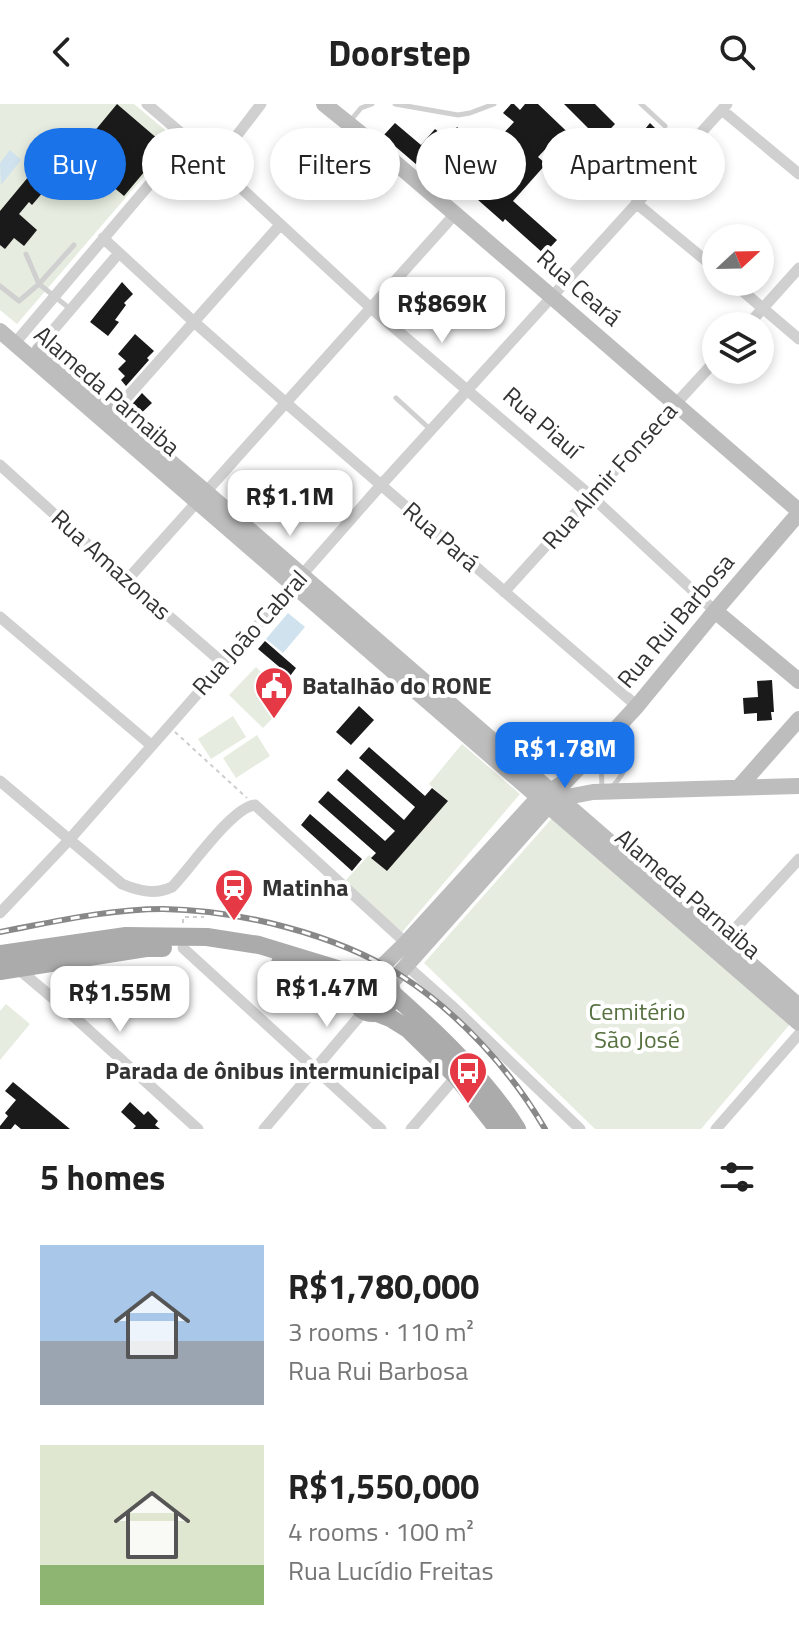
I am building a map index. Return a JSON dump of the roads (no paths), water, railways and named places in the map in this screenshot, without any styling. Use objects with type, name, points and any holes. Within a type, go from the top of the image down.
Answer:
[{"type":"main road","name":"Rua Ceará","points":[[324,104],[676,403],[799,512]]},
{"type":"main road","name":"Alameda Parnaiba","points":[[0,319],[18,339],[720,946],[799,1023]]},
{"type":"main road","name":"Alameda Parnaiba","points":[[0,331],[37,349],[113,413],[202,497]]},
{"type":"main road","name":"Rua Rui Barbosa","points":[[381,981],[406,943],[459,895],[637,706],[799,512]]},
{"type":"main road","name":"Rua Piauí","points":[[715,611],[799,681]]},
{"type":"main road","points":[[739,787],[799,719]]},
{"type":"main road","points":[[581,767],[582,781],[601,791]]},
{"type":"main road","points":[[550,798],[601,791],[799,786]]},
{"type":"main road","name":"Rua Rui Barbosa","points":[[381,981],[407,966],[459,895]]},
{"type":"main road","points":[[3,960],[126,936],[207,937],[259,945],[381,981],[461,1070],[510,1117],[517,1129]]},
{"type":"main road","name":"Alameda Parnaiba","points":[[720,946],[799,1006]]},
{"type":"main road","points":[[3,960],[146,948],[183,948],[245,954],[292,966],[335,987],[365,1008],[392,1019],[461,1070],[498,1129]]},
{"type":"main road","points":[[365,1008],[354,987],[362,977],[381,981]]},
{"type":"main road","points":[[365,1008],[389,1006],[381,981]]},
{"type":"street","name":"Rua Piauí","points":[[147,104],[175,128]]},
{"type":"street","points":[[243,128],[261,104]]},
{"type":"street","points":[[724,107],[799,174]]},
{"type":"street","name":"Rua João Cabral","points":[[705,128],[724,107]]},
{"type":"street","points":[[18,339],[142,193]]},
{"type":"street","name":"Rua Piauí","points":[[253,200],[371,308],[591,496],[715,611]]},
{"type":"street","name":"Rua João Cabral","points":[[0,913],[69,840],[381,485],[639,200]]},
{"type":"street","points":[[636,203],[702,257]]},
{"type":"street","points":[[127,580],[455,214]]},
{"type":"street","points":[[113,413],[280,225]]},
{"type":"street","name":"Rua Pará","points":[[103,238],[286,403],[637,706]]},
{"type":"street","points":[[37,349],[119,253]]},
{"type":"street","points":[[759,312],[799,268]]},
{"type":"street","points":[[749,296],[799,339]]},
{"type":"street","name":"Rua Almir Fonseca","points":[[504,592],[702,375]]},
{"type":"street","name":"Rua Amazonas","points":[[0,465],[223,663]]},
{"type":"street","points":[[0,617],[151,745]]},
{"type":"street","points":[[0,781],[122,884],[158,892],[176,883],[236,814],[250,805],[258,807],[406,943]]},
{"type":"street","points":[[720,946],[799,859]]},
{"type":"street","points":[[183,948],[381,1129]]},
{"type":"street","points":[[3,960],[61,1005],[198,1129]]},
{"type":"street","points":[[407,966],[580,1129]]},
{"type":"street","points":[[264,1129],[365,1008]]},
{"type":"street","points":[[734,1129],[720,1125],[799,1034]]},
{"type":"street","points":[[411,1129],[461,1070]]},
{"type":"lane","points":[[348,123],[361,108],[372,104]]},
{"type":"lane","points":[[395,104],[458,115],[494,104]]},
{"type":"lane","points":[[641,104],[665,126]]},
{"type":"lane","points":[[0,286],[19,301],[74,245]]},
{"type":"lane","points":[[26,254],[39,284],[70,309]]},
{"type":"lane","points":[[396,398],[431,430]]},
{"type":"lane","points":[[601,791],[623,775],[630,760],[631,736],[624,719]]},
{"type":"lane","points":[[601,745],[601,791]]},
{"type":"water","points":[[10,150],[21,160],[1,185],[0,163]]},
{"type":"water","points":[[288,613],[305,627],[283,653],[266,639]]},
{"type":"railway","points":[[0,932],[101,914],[163,909],[223,914],[317,936],[375,960],[442,1006],[499,1064],[545,1129]]},
{"type":"place","name":"Batalhão do RONE","points":[[274,720]]},
{"type":"place","name":"Matinha","points":[[234,922]]},
{"type":"place","name":"Parada de ônibus intermunicipal","points":[[468,1105]]},
{"type":"park label","name":"Cemitério São José","points":[[637,1026]]}]
